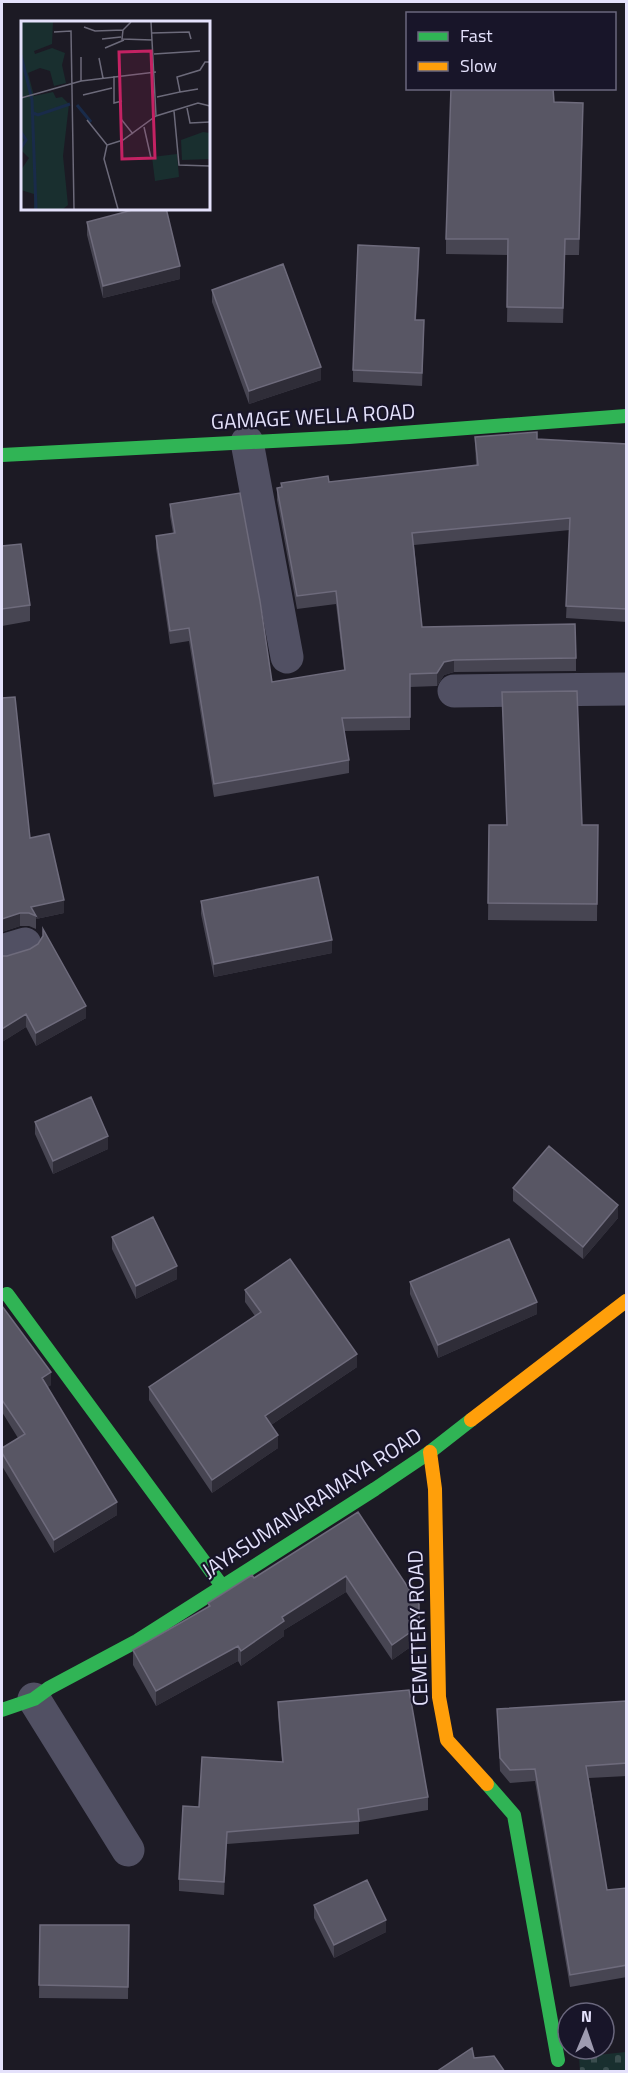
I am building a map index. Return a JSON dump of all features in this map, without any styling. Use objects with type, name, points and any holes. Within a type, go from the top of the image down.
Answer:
[{"type":"street","name":"GAMAGE WELLA ROAD","points":[[2,455],[349,437],[627,416]]},
{"type":"street","points":[[247,442],[287,657]]},
{"type":"street","points":[[454,691],[627,689]]},
{"type":"street","points":[[8,1294],[222,1586]]},
{"type":"street","name":"JAYASUMANARAMAYA ROAD","points":[[2,1710],[34,1699],[49,1688],[137,1641],[429,1452],[627,1301]]},
{"type":"street","name":"CEMETERY ROAD","points":[[429,1452],[435,1489],[439,1697],[447,1740],[514,1815],[556,2049]]},
{"type":"street","points":[[34,1699],[128,1850]]},
{"type":"green space","points":[[626,2052],[626,2071],[580,2071],[579,2061],[616,2061],[616,2053]]},
{"type":"building","points":[[451,90],[553,90],[554,102],[583,103],[579,239],[565,239],[563,308],[507,307],[508,239],[446,239]]},
{"type":"building","points":[[132,210],[166,210],[180,266],[103,286],[87,222]]},
{"type":"building","points":[[358,245],[419,248],[415,320],[424,320],[422,373],[353,370]]},
{"type":"building","points":[[283,264],[321,367],[249,391],[212,290]]},
{"type":"building","points":[[537,432],[537,439],[627,444],[627,609],[566,606],[570,518],[412,533],[422,627],[575,624],[576,658],[444,662],[437,673],[410,674],[410,717],[342,718],[349,760],[214,784],[189,628],[170,631],[156,536],[175,533],[170,504],[240,493],[272,682],[345,670],[336,591],[297,596],[277,488],[282,487],[281,483],[328,476],[329,482],[478,465],[475,437]]},
{"type":"building","points":[[21,544],[30,605],[2,609],[2,546]]},
{"type":"building","points":[[577,691],[582,825],[598,825],[597,904],[488,903],[489,825],[507,825],[502,692]]},
{"type":"building","points":[[15,697],[30,838],[49,834],[64,900],[31,907],[36,916],[20,913],[2,919],[2,698]]},
{"type":"building","points":[[318,877],[332,940],[214,964],[201,901]]},
{"type":"building","points":[[43,929],[86,1006],[36,1033],[26,1014],[2,1029],[2,956],[30,949],[38,944],[43,936]]},
{"type":"building","points":[[91,1097],[108,1136],[53,1161],[35,1122]]},
{"type":"building","points":[[549,1146],[618,1205],[583,1247],[513,1188]]},
{"type":"building","points":[[153,1217],[177,1266],[136,1286],[112,1237]]},
{"type":"building","points":[[509,1239],[537,1302],[438,1345],[410,1282]]},
{"type":"building","points":[[290,1259],[357,1354],[265,1416],[278,1435],[212,1480],[149,1387],[261,1312],[245,1290]]},
{"type":"building","points":[[2,1306],[51,1372],[42,1378],[117,1502],[54,1540],[2,1453],[2,1448],[25,1434],[2,1400]]},
{"type":"building","points":[[358,1512],[419,1604],[419,1626],[392,1645],[346,1576],[282,1617],[284,1621],[241,1651],[238,1646],[156,1691],[133,1650],[210,1606],[208,1603],[252,1575],[254,1578]]},
{"type":"building","points":[[409,1690],[428,1797],[358,1809],[359,1821],[227,1832],[224,1882],[179,1879],[183,1806],[199,1807],[202,1757],[283,1762],[278,1702]]},
{"type":"building","points":[[627,1701],[627,1763],[586,1766],[607,1890],[627,1888],[627,1965],[570,1975],[535,1769],[510,1770],[500,1758],[497,1709]]},
{"type":"building","points":[[367,1880],[386,1920],[334,1945],[314,1905]]},
{"type":"building","points":[[40,1925],[129,1925],[128,1987],[39,1985]]},
{"type":"building","points":[[472,2048],[474,2058],[494,2056],[505,2072],[436,2072]]},
{"type":"traffic: fast","points":[[2,455],[349,437],[626,416]]},
{"type":"traffic: fast","points":[[7,1294],[222,1586]]},
{"type":"traffic: fast","points":[[2,1710],[34,1699],[49,1688],[137,1641],[375,1489],[430,1452],[471,1420]]},
{"type":"traffic: fast","points":[[487,1784],[514,1815],[556,2049]]},
{"type":"traffic: slow","points":[[471,1420],[626,1301]]},
{"type":"traffic: slow","points":[[430,1452],[435,1489],[439,1697],[447,1740],[487,1784]]}]
